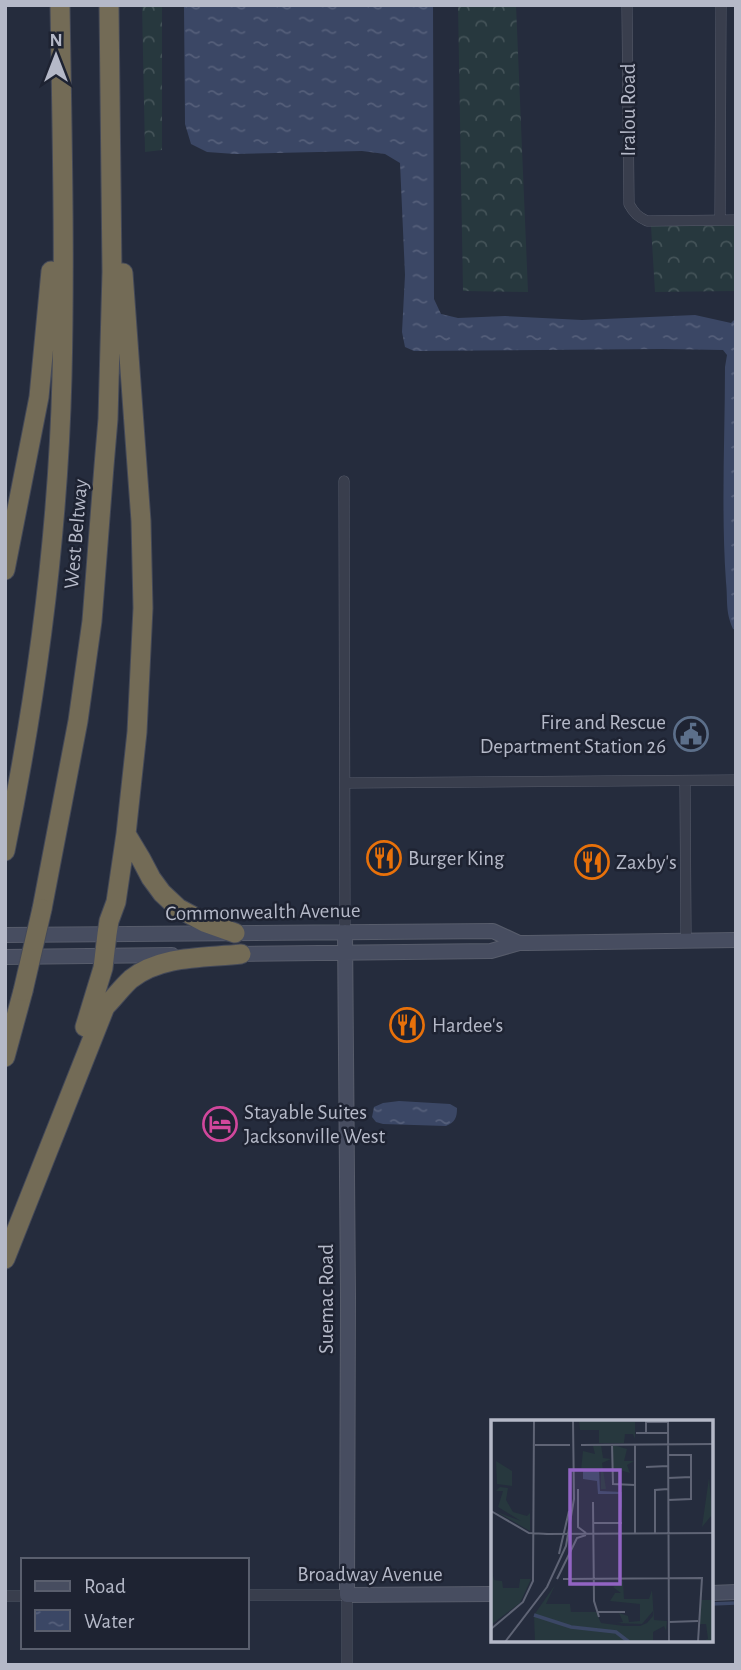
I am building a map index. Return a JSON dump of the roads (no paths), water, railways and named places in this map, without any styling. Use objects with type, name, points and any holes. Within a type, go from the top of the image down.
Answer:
[{"type":"highway","name":"West Beltway","points":[[5,851],[23,762],[40,649],[52,535],[62,376],[61,5]]},
{"type":"highway","name":"West Beltway","points":[[5,1057],[42,909],[78,721],[92,621],[108,392],[112,272],[109,5]]},
{"type":"highway","points":[[39,1171],[103,968],[126,834],[140,692],[143,565],[123,274],[120,167],[110,114]]},
{"type":"highway","points":[[5,570],[39,397],[62,152]]},
{"type":"highway","points":[[126,834],[151,878],[178,908],[204,922],[236,933]]},
{"type":"highway","points":[[5,1259],[106,1007],[130,980],[146,969],[170,961],[241,954]]},
{"type":"main road","name":"Commonwealth Avenue","points":[[5,935],[493,931],[519,943]]},
{"type":"main road","name":"Suemac Road","points":[[345,932],[347,1595]]},
{"type":"main road","name":"Commonwealth Avenue","points":[[5,957],[491,951],[519,943],[736,940]]},
{"type":"main road","points":[[713,1592],[736,1592]]},
{"type":"main road","name":"Broadway Avenue","points":[[347,1595],[491,1594]]},
{"type":"street","name":"Iralou Road","points":[[627,5],[629,204],[634,213],[647,220],[720,220]]},
{"type":"street","points":[[721,5],[720,220],[736,220]]},
{"type":"street","points":[[344,481],[345,932]]},
{"type":"street","points":[[345,783],[736,780]]},
{"type":"street","points":[[685,781],[686,940]]},
{"type":"street","name":"Broadway Avenue","points":[[248,1595],[347,1595]]},
{"type":"street","name":"Suemac Road","points":[[347,1595],[347,1665]]},
{"type":"water","points":[[184,5],[433,5],[434,299],[441,314],[458,318],[505,316],[582,320],[695,315],[731,323],[736,318],[736,630],[730,623],[728,611],[725,555],[727,355],[723,350],[414,351],[405,347],[402,332],[405,275],[400,163],[385,154],[362,151],[235,154],[207,152],[191,144],[185,124]]},
{"type":"water","points":[[399,1101],[450,1104],[457,1108],[456,1117],[446,1126],[383,1124],[372,1117],[374,1107]]},
{"type":"waterway","points":[[713,1604],[736,1603]]},
{"type":"place","name":"Fire and Rescue Department Station 26","points":[[691,734]]},
{"type":"place","name":"Burger King","points":[[384,858]]},
{"type":"place","name":"Zaxby's","points":[[592,862]]},
{"type":"place","name":"Hardee's","points":[[407,1025]]},
{"type":"place","name":"Stayable Suites Jacksonville West","points":[[220,1124]]}]
